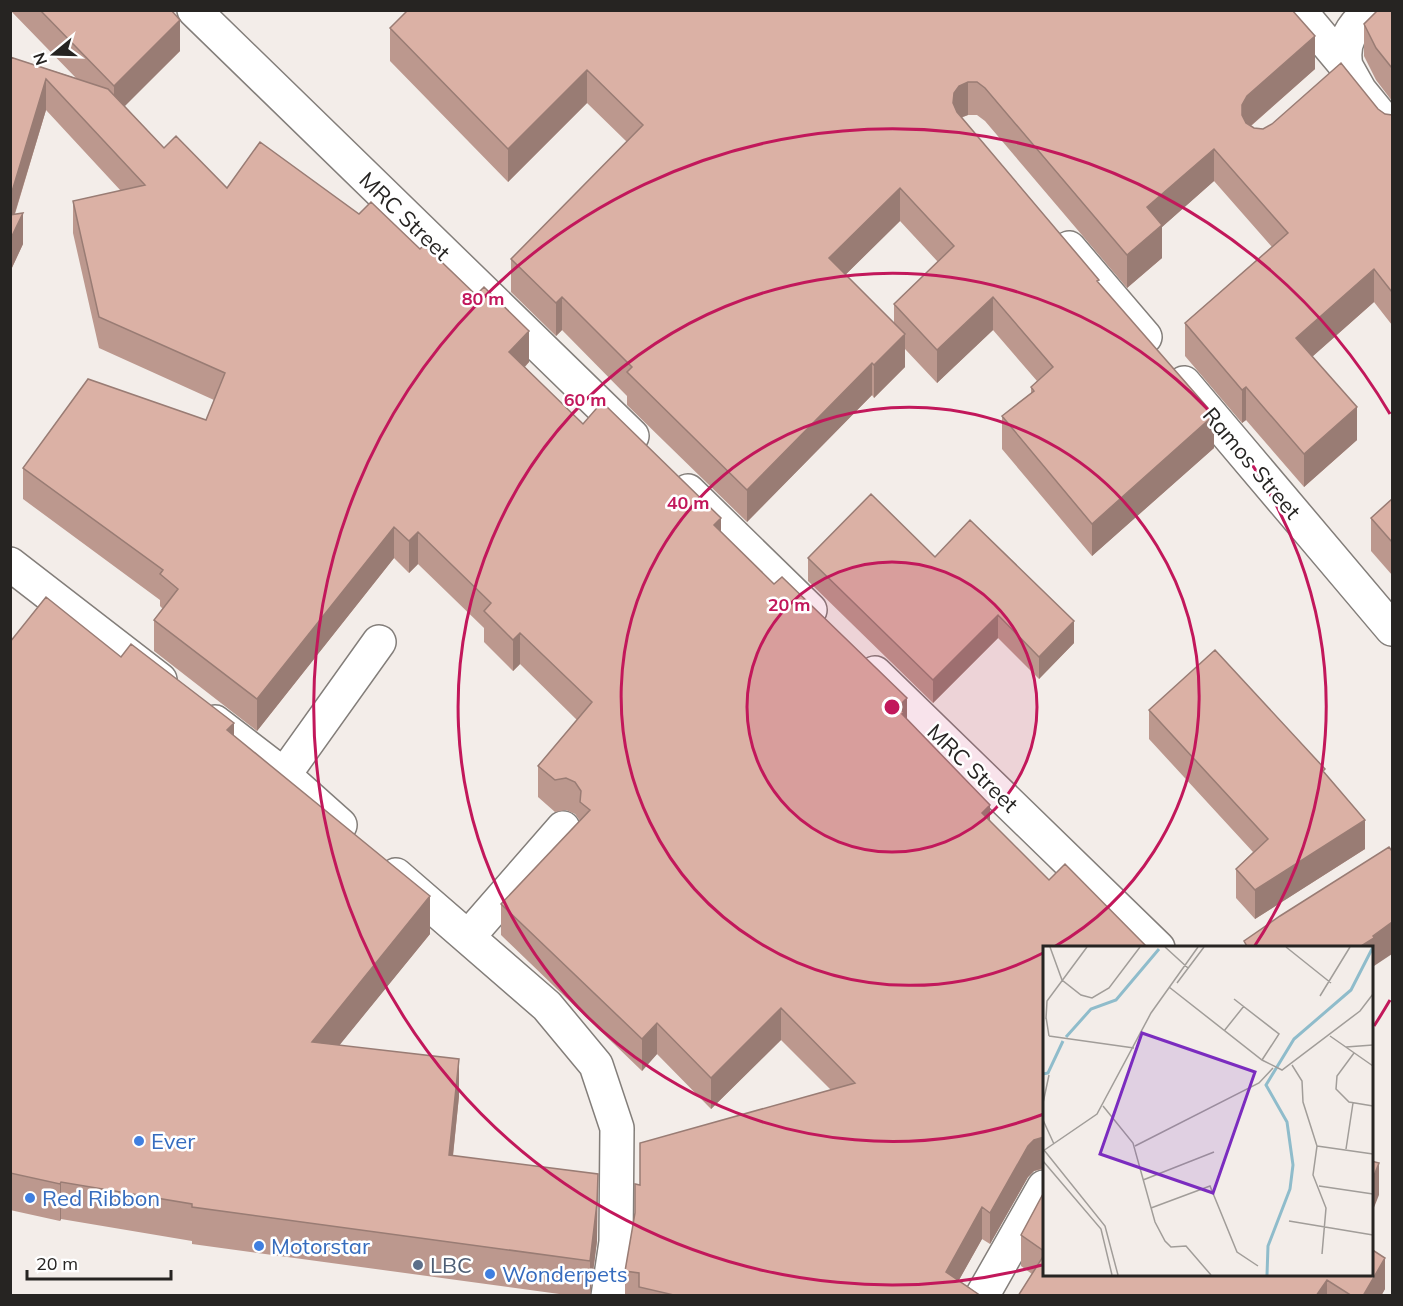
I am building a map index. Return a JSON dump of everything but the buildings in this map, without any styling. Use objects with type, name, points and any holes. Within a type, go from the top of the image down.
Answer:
[{"type":"street","name":"MRC Street","points":[[194,10],[1156,946]]},
{"type":"street","points":[[1299,10],[1346,66],[1360,91],[1392,130]]},
{"type":"street","points":[[1346,66],[1343,52],[1353,17]]},
{"type":"street","points":[[1320,89],[1346,66]]},
{"type":"street","name":"Ramos Street","points":[[1048,223],[1392,629]]},
{"type":"street","points":[[10,564],[284,775],[547,1006],[596,1065],[617,1128],[616,1242],[608,1296]]},
{"type":"street","points":[[284,775],[379,642]]},
{"type":"street","points":[[468,937],[563,828]]},
{"type":"street","points":[[982,1296],[1043,1189]]},
{"type":"place","name":"Ever","points":[[139,1141]]},
{"type":"place","name":"Red Ribbon","points":[[30,1198]]},
{"type":"place","name":"Motorstar","points":[[259,1246]]},
{"type":"place","name":"LBC","points":[[418,1265]]},
{"type":"place","name":"Wonderpets","points":[[490,1274]]}]
